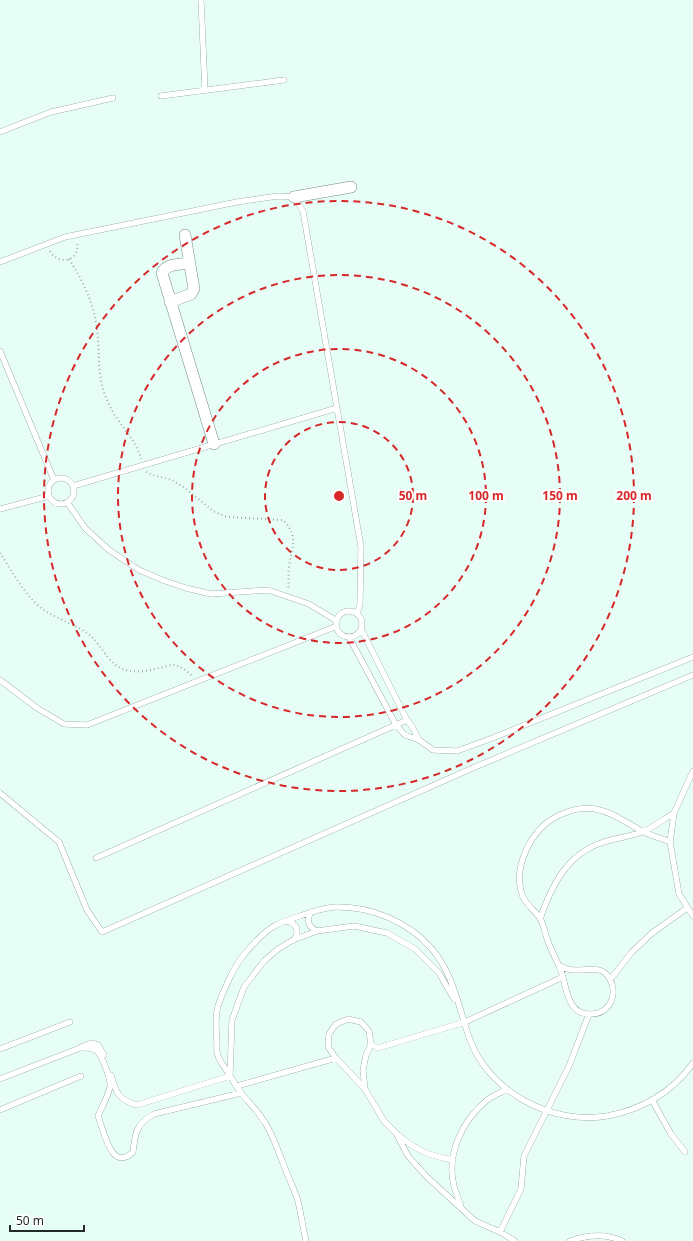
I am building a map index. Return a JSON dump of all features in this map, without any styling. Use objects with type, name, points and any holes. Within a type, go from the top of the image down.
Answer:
[{"type":"street","points":[[294,197],[350,186]]},
{"type":"street","points":[[170,302],[191,294],[194,289],[185,234]]},
{"type":"street","points":[[189,263],[168,266],[164,269],[162,274],[214,444]]},
{"type":"lane","points":[[201,0],[205,90]]},
{"type":"lane","points":[[161,96],[284,80]]},
{"type":"lane","points":[[0,132],[51,112],[113,98]]},
{"type":"lane","points":[[0,262],[65,237],[237,202],[278,196],[294,197],[303,210],[361,547],[360,604],[358,614]]},
{"type":"lane","points":[[0,351],[54,480]]},
{"type":"lane","points":[[73,486],[337,408]]},
{"type":"lane","points":[[65,478],[70,481],[73,486],[73,495],[67,502],[59,504],[49,496],[49,487],[54,480],[65,478]]},
{"type":"lane","points":[[0,509],[49,496]]},
{"type":"lane","points":[[67,502],[85,528],[109,550],[139,570],[186,588],[211,594],[268,590],[287,596],[309,604],[337,623],[341,634],[349,637],[356,635],[361,629],[362,621],[358,614],[353,611],[343,613],[339,616],[337,623]]},
{"type":"lane","points":[[0,680],[37,708],[64,724],[86,725],[337,623]]},
{"type":"lane","points":[[361,629],[407,720],[419,740]]},
{"type":"lane","points":[[349,637],[396,725],[405,735],[419,740],[433,750],[457,752],[693,657]]},
{"type":"lane","points":[[0,793],[59,842],[87,910],[102,932],[475,767],[693,675]]},
{"type":"lane","points":[[96,858],[407,720]]},
{"type":"lane","points":[[693,771],[674,813],[670,842],[679,894],[693,916]]},
{"type":"lane","points":[[560,966],[575,970],[592,968],[606,974],[610,980],[613,992],[610,1004],[601,1012],[589,1014],[583,1013],[569,1001],[560,966],[550,949],[540,920],[526,902],[523,895],[520,871],[526,851],[540,829],[549,821],[561,814],[583,809],[595,809],[630,823],[644,832],[670,842]]},
{"type":"lane","points":[[540,920],[556,881],[569,863],[579,855],[600,843],[644,832],[674,813]]},
{"type":"lane","points":[[306,1241],[298,1200],[278,1150],[267,1125],[252,1104],[236,1086],[218,1055],[216,1034],[218,1007],[228,982],[241,958],[260,938],[272,928],[286,920],[334,907],[361,909],[388,917],[411,930],[431,949],[447,971],[471,1042],[480,1059],[507,1089],[520,1098],[547,1111],[582,1117],[600,1117],[618,1114],[652,1100],[677,1081],[693,1063]]},
{"type":"lane","points":[[610,980],[631,953],[652,934],[687,908]]},
{"type":"lane","points":[[311,912],[308,921],[313,929],[317,931]]},
{"type":"lane","points":[[286,920],[296,925],[298,930],[297,936],[293,940]]},
{"type":"lane","points":[[230,1076],[232,1020],[244,988],[264,961],[278,948],[293,940],[317,931],[354,926],[387,933],[416,949],[439,973],[449,988],[465,1022]]},
{"type":"lane","points":[[371,1044],[378,1048],[465,1022],[563,977]]},
{"type":"lane","points":[[500,1232],[521,1189],[524,1156],[569,1066],[589,1014]]},
{"type":"lane","points":[[365,1089],[363,1070],[366,1055],[371,1044],[369,1031],[361,1022],[348,1019],[336,1024],[329,1034],[328,1047],[336,1058],[365,1089],[384,1121],[396,1133],[419,1150],[432,1156],[452,1160]]},
{"type":"lane","points":[[0,1049],[70,1022]]},
{"type":"lane","points":[[0,1079],[91,1043],[98,1045],[104,1054],[120,1097],[127,1103],[137,1105],[230,1076]]},
{"type":"lane","points":[[80,1048],[96,1050],[104,1064],[110,1086],[98,1116],[112,1153],[117,1157],[127,1158],[133,1152],[135,1133],[146,1119],[154,1114],[241,1093]]},
{"type":"lane","points":[[236,1086],[336,1058]]},
{"type":"lane","points":[[0,1110],[81,1076]]},
{"type":"lane","points":[[462,1208],[454,1185],[452,1160],[458,1137],[470,1116],[487,1100],[507,1089]]},
{"type":"lane","points":[[652,1100],[671,1134],[685,1152]]},
{"type":"lane","points":[[396,1133],[408,1156],[427,1177],[475,1221],[500,1232],[515,1241]]},
{"type":"lane","points":[[570,1241],[583,1236],[598,1235],[617,1238],[622,1241]]},
{"type":"path","points":[[46,244],[53,256],[63,260],[69,259],[76,252],[78,247],[76,235]]},
{"type":"path","points":[[69,259],[83,282],[93,307],[97,330],[100,376],[105,394],[115,417],[139,450],[145,471],[153,475],[172,480],[185,488],[213,511],[227,517],[283,520],[287,524],[293,539],[293,549],[288,574],[289,582],[287,596]]},
{"type":"path","points":[[0,553],[34,602],[44,610],[83,630],[99,644],[108,658],[124,670],[136,672],[173,665],[187,671],[197,681]]}]
